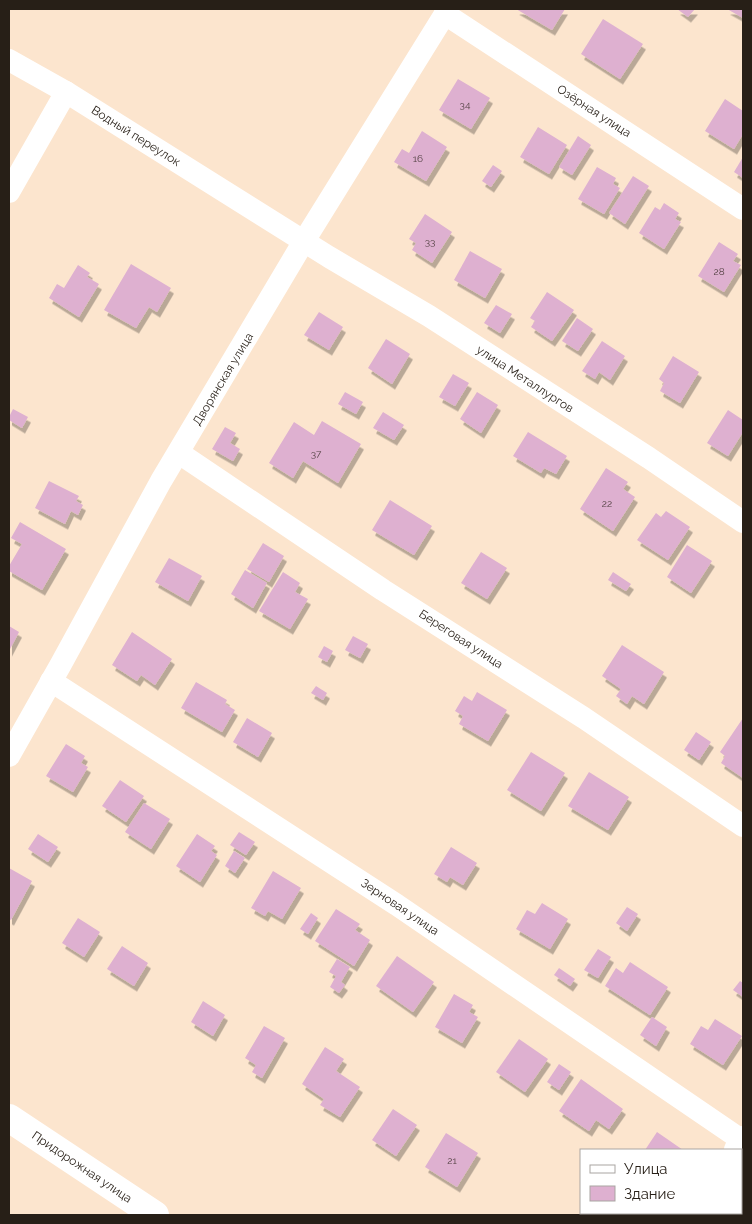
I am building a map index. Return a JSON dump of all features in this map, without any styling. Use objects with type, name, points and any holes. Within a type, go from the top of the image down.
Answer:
[{"type":"street","name":"Озёрная улица","points":[[447,11],[743,209]]},
{"type":"street","name":"Дворянская улица","points":[[9,756],[161,481],[304,241],[447,11]]},
{"type":"street","points":[[9,60],[66,92],[9,192]]},
{"type":"street","name":"Водный переулок","points":[[66,92],[304,241]]},
{"type":"street","name":"улица Металлургов","points":[[304,241],[429,316],[649,458],[743,522]]},
{"type":"street","name":"Береговая улица","points":[[179,453],[383,590],[584,718],[743,826]]},
{"type":"street","name":"Зерновая улица","points":[[51,681],[397,905],[743,1141]]},
{"type":"street","name":"Придорожная улица","points":[[9,1118],[155,1215]]},
{"type":"building","points":[[516,9],[565,9],[552,30]]},
{"type":"building","points":[[677,9],[695,9],[688,17]]},
{"type":"building","points":[[727,9],[743,9],[743,18]]},
{"type":"building","points":[[603,19],[643,44],[620,79],[581,54]]},
{"type":"building","points":[[458,79],[490,98],[471,129],[439,110]]},
{"type":"building","points":[[725,99],[743,111],[743,134],[734,149],[705,131]]},
{"type":"building","points":[[538,127],[567,145],[549,174],[520,157]]},
{"type":"building","points":[[422,131],[447,147],[426,181],[394,162],[402,149],[409,153]]},
{"type":"building","points":[[578,136],[591,145],[572,175],[559,167]]},
{"type":"building","points":[[743,157],[743,178],[734,172]]},
{"type":"building","points":[[493,165],[502,171],[491,187],[482,181]]},
{"type":"building","points":[[597,167],[616,178],[613,184],[620,188],[604,214],[578,199]]},
{"type":"building","points":[[633,176],[649,186],[625,224],[609,213]]},
{"type":"building","points":[[664,203],[679,213],[675,219],[681,222],[664,249],[639,233],[655,207],[660,210]]},
{"type":"building","points":[[425,214],[452,232],[432,263],[412,250],[416,243],[409,239]]},
{"type":"building","points":[[719,242],[738,254],[733,261],[741,265],[724,292],[698,276]]},
{"type":"building","points":[[470,251],[502,269],[485,298],[454,280]]},
{"type":"building","points":[[131,264],[171,288],[157,312],[149,307],[136,328],[104,310]]},
{"type":"building","points":[[78,265],[90,273],[87,277],[99,284],[79,317],[49,298],[57,284],[64,288]]},
{"type":"building","points":[[547,292],[574,310],[552,341],[531,327],[535,321],[530,318]]},
{"type":"building","points":[[496,305],[512,314],[500,333],[484,323]]},
{"type":"building","points":[[319,312],[343,327],[329,350],[304,335]]},
{"type":"building","points":[[577,318],[593,329],[578,351],[562,341]]},
{"type":"building","points":[[386,339],[410,354],[392,384],[368,368]]},
{"type":"building","points":[[602,341],[625,356],[610,380],[599,372],[595,379],[582,371]]},
{"type":"building","points":[[673,356],[699,372],[680,403],[660,391],[664,383],[659,379]]},
{"type":"building","points":[[453,374],[469,383],[455,406],[439,397]]},
{"type":"building","points":[[345,392],[363,402],[356,414],[338,404]]},
{"type":"building","points":[[477,392],[498,405],[481,433],[460,419]]},
{"type":"building","points":[[13,409],[28,417],[22,428],[9,420]]},
{"type":"building","points":[[728,410],[743,420],[743,432],[728,456],[707,443]]},
{"type":"building","points":[[383,412],[404,425],[394,440],[373,428]]},
{"type":"building","points":[[322,421],[361,444],[338,483],[303,461],[293,478],[269,463],[294,422],[314,435]]},
{"type":"building","points":[[225,427],[236,433],[230,443],[240,449],[233,461],[212,449]]},
{"type":"building","points":[[528,432],[567,456],[556,474],[544,468],[541,473],[513,456]]},
{"type":"building","points":[[606,468],[628,482],[623,489],[635,497],[613,531],[580,509]]},
{"type":"building","points":[[49,481],[79,496],[76,501],[83,505],[78,515],[71,511],[65,524],[35,508]]},
{"type":"building","points":[[390,500],[432,526],[414,555],[372,530]]},
{"type":"building","points":[[666,511],[690,527],[668,560],[637,540],[656,513],[661,517]]},
{"type":"building","points":[[20,522],[66,549],[42,590],[9,571],[9,566],[22,544],[11,538]]},
{"type":"building","points":[[263,543],[284,556],[269,582],[247,569]]},
{"type":"building","points":[[687,545],[712,561],[691,593],[667,577]]},
{"type":"building","points":[[481,552],[507,568],[487,599],[461,583]]},
{"type":"building","points":[[169,558],[202,576],[188,601],[155,582]]},
{"type":"building","points":[[245,570],[267,583],[253,608],[231,594]]},
{"type":"building","points":[[283,572],[300,583],[295,592],[308,599],[290,629],[259,611]]},
{"type":"building","points":[[613,572],[631,584],[626,591],[608,580]]},
{"type":"building","points":[[9,626],[19,632],[9,651]]},
{"type":"building","points":[[132,632],[172,659],[155,685],[141,675],[137,681],[112,665]]},
{"type":"building","points":[[353,636],[368,644],[360,658],[345,650]]},
{"type":"building","points":[[622,645],[664,672],[644,704],[632,696],[627,704],[616,696],[621,689],[602,676]]},
{"type":"building","points":[[324,646],[333,651],[327,662],[318,657]]},
{"type":"building","points":[[196,682],[227,700],[225,704],[235,710],[222,732],[181,708]]},
{"type":"building","points":[[316,686],[327,693],[323,700],[311,693]]},
{"type":"building","points":[[477,692],[507,710],[488,741],[459,724],[463,716],[455,711],[464,696],[472,701]]},
{"type":"building","points":[[247,718],[272,733],[258,757],[233,742]]},
{"type":"building","points":[[743,718],[743,778],[721,763],[725,756],[720,752]]},
{"type":"building","points":[[696,732],[711,742],[699,760],[684,750]]},
{"type":"building","points":[[66,744],[85,756],[81,763],[88,767],[73,792],[46,776]]},
{"type":"building","points":[[531,752],[565,773],[541,811],[507,790]]},
{"type":"building","points":[[589,772],[629,797],[608,830],[568,806]]},
{"type":"building","points":[[120,780],[144,796],[126,822],[102,806]]},
{"type":"building","points":[[144,803],[170,819],[151,849],[125,832]]},
{"type":"building","points":[[239,832],[255,842],[246,855],[230,845]]},
{"type":"building","points":[[38,834],[58,847],[48,862],[28,849]]},
{"type":"building","points":[[197,834],[215,846],[211,851],[217,855],[200,882],[176,866]]},
{"type":"building","points":[[451,847],[477,863],[463,885],[450,877],[447,882],[434,874]]},
{"type":"building","points":[[234,851],[245,858],[235,873],[225,866]]},
{"type":"building","points":[[9,868],[32,881],[11,920],[9,919]]},
{"type":"building","points":[[273,871],[301,888],[282,919],[268,911],[265,916],[251,908]]},
{"type":"building","points":[[542,903],[568,919],[550,949],[516,929],[527,910],[535,914]]},
{"type":"building","points":[[627,907],[638,914],[627,931],[616,923]]},
{"type":"building","points":[[336,909],[360,924],[355,930],[370,940],[354,966],[315,941]]},
{"type":"building","points":[[311,913],[318,918],[308,934],[300,929]]},
{"type":"building","points":[[78,918],[100,932],[84,957],[62,943]]},
{"type":"building","points":[[122,946],[148,963],[134,986],[107,969]]},
{"type":"building","points":[[598,949],[611,957],[598,978],[584,970]]},
{"type":"building","points":[[397,956],[434,982],[413,1012],[376,986]]},
{"type":"building","points":[[337,959],[350,967],[341,982],[345,985],[339,993],[330,987],[336,976],[329,972]]},
{"type":"building","points":[[630,962],[668,987],[650,1015],[605,986],[616,968],[623,973]]},
{"type":"building","points":[[559,968],[575,979],[570,986],[554,975]]},
{"type":"building","points":[[740,981],[743,983],[743,997],[733,990]]},
{"type":"building","points":[[454,994],[473,1005],[469,1012],[478,1017],[462,1043],[435,1027]]},
{"type":"building","points":[[203,1001],[225,1015],[213,1036],[191,1022]]},
{"type":"building","points":[[652,1017],[667,1027],[656,1046],[640,1035]]},
{"type":"building","points":[[715,1019],[742,1036],[723,1065],[690,1044],[701,1026],[708,1030]]},
{"type":"building","points":[[264,1026],[285,1038],[262,1078],[252,1072],[256,1065],[245,1058]]},
{"type":"building","points":[[519,1039],[548,1059],[525,1092],[496,1072]]},
{"type":"building","points":[[325,1047],[344,1059],[336,1071],[360,1087],[340,1117],[320,1105],[324,1099],[302,1084]]},
{"type":"building","points":[[559,1064],[571,1072],[559,1090],[547,1082]]},
{"type":"building","points":[[581,1079],[623,1109],[609,1129],[596,1120],[589,1131],[559,1111]]},
{"type":"building","points":[[393,1109],[417,1125],[396,1156],[372,1140]]},
{"type":"building","points":[[657,1132],[682,1149],[646,1149]]},
{"type":"building","points":[[446,1133],[478,1153],[457,1187],[425,1167]]}]
